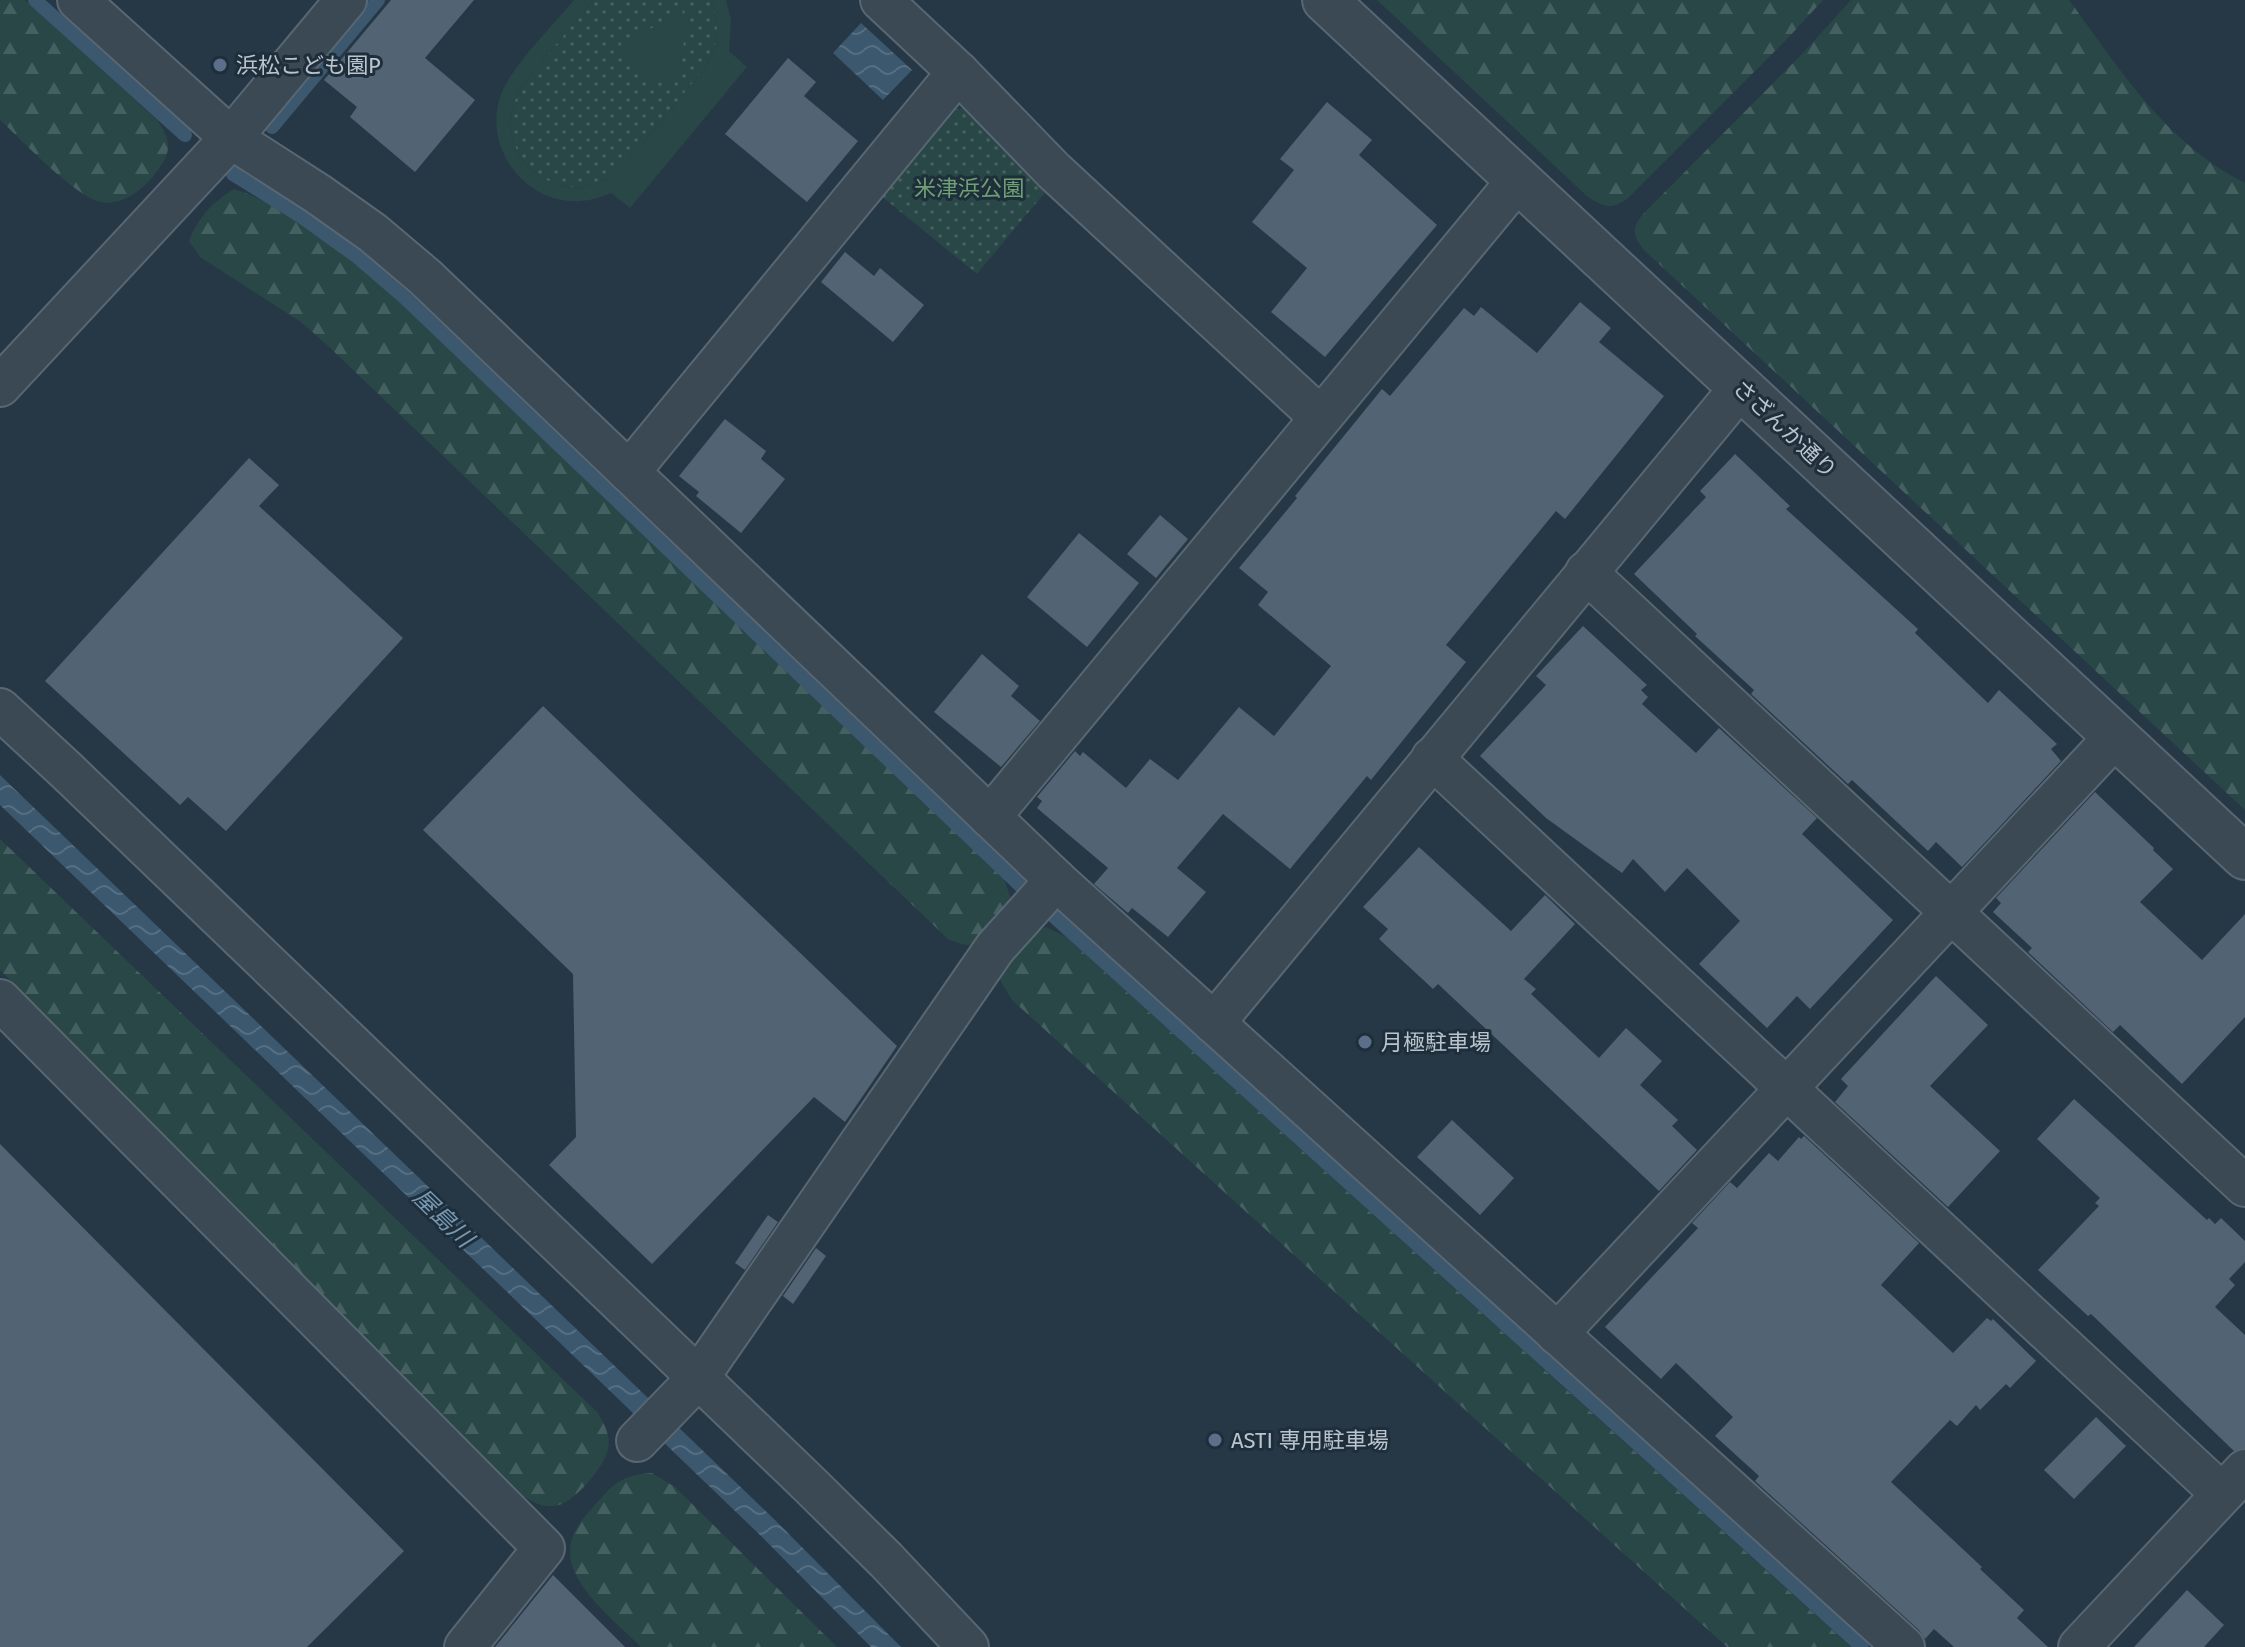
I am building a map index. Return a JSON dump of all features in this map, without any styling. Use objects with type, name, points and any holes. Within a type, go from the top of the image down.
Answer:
[{"type":"street","points":[[78,0],[231,138],[373,233],[425,277],[1056,880],[1904,1647]]},
{"type":"street","points":[[0,386],[231,138],[346,0]]},
{"type":"street","points":[[881,0],[958,72],[1054,171],[1320,417]]},
{"type":"street","name":"さざんか通り","points":[[1325,0],[2245,857]]},
{"type":"street","points":[[629,472],[958,72]]},
{"type":"street","points":[[990,817],[1518,180]]},
{"type":"street","points":[[1214,1023],[1741,387]]},
{"type":"street","points":[[1586,572],[2245,1186]]},
{"type":"street","points":[[0,709],[79,782],[688,1388],[848,1522],[968,1647]]},
{"type":"street","points":[[1557,1334],[2115,737]]},
{"type":"street","points":[[1432,758],[1787,1088],[2234,1482],[2079,1647]]},
{"type":"street","points":[[637,1441],[688,1388],[995,948],[1056,880]]},
{"type":"street","points":[[0,1000],[544,1548],[465,1647]]},
{"type":"green space","points":[[0,0],[25,0],[157,120],[165,133],[168,150],[153,177],[133,194],[110,203],[90,198],[63,179],[0,120]]},
{"type":"green space","points":[[574,0],[593,0],[523,84],[510,119],[515,146],[522,158],[542,178],[554,184],[582,187],[596,184],[623,167],[705,68],[715,43],[717,26],[710,0],[726,0],[731,20],[729,51],[747,67],[630,208],[611,193],[581,201],[561,200],[542,194],[512,168],[497,132],[497,112],[508,81]]},
{"type":"green space","points":[[593,0],[710,0],[716,17],[717,34],[705,68],[623,167],[596,184],[568,187],[554,184],[531,169],[515,146],[510,119],[523,84]]},
{"type":"green space","points":[[1377,0],[1823,0],[1627,199],[1608,206],[1588,197]]},
{"type":"green space","points":[[1851,0],[2069,0],[2126,78],[2168,126],[2191,148],[2245,183],[2245,810],[1644,250],[1638,240],[1635,229],[1642,215],[1803,53]]},
{"type":"green space","points":[[686,6],[696,8],[697,15],[689,19],[674,87],[656,81],[641,71],[620,41],[684,15]]},
{"type":"green space","name":"米津浜公園","points":[[971,108],[1052,184],[977,274],[880,195],[951,109]]},
{"type":"green space","points":[[234,189],[255,197],[300,223],[401,303],[1004,879],[1011,899],[989,934],[968,945],[949,940],[326,344],[301,322],[200,257],[189,241],[193,232],[207,211]]},
{"type":"green space","points":[[0,839],[598,1413],[608,1434],[608,1449],[596,1473],[581,1490],[559,1505],[545,1506],[523,1496],[0,970]]},
{"type":"green space","points":[[1046,927],[1066,937],[1851,1647],[1727,1647],[1012,1000],[1000,980],[1007,960],[1015,946]]},
{"type":"green space","points":[[652,1473],[675,1487],[837,1647],[641,1647],[593,1600],[582,1586],[570,1557],[575,1532],[602,1497],[626,1478]]},
{"type":"water","points":[[861,23],[912,70],[883,100],[833,53]]},
{"type":"water","name":"屋島川","points":[[0,775],[775,1520],[901,1647],[871,1647],[760,1535],[0,805]]},
{"type":"building","points":[[391,0],[474,0],[425,58],[475,100],[415,172],[350,117],[357,107],[324,80]]},
{"type":"building","points":[[788,58],[816,82],[804,96],[858,141],[807,202],[725,134]]},
{"type":"building","points":[[1327,102],[1372,140],[1359,155],[1437,225],[1325,357],[1271,312],[1307,268],[1252,222],[1294,170],[1280,159]]},
{"type":"building","points":[[845,252],[874,276],[880,268],[924,305],[893,342],[821,282]]},
{"type":"building","points":[[1580,302],[1611,328],[1599,342],[1664,396],[1565,519],[1556,511],[1446,645],[1466,662],[1371,780],[1367,776],[1290,869],[1223,814],[1177,868],[1206,892],[1168,937],[1132,908],[1128,913],[1094,884],[1108,868],[1037,808],[1042,801],[1037,797],[1075,751],[1080,756],[1083,752],[1126,788],[1150,759],[1178,780],[1239,707],[1274,736],[1331,666],[1258,605],[1268,592],[1239,568],[1382,389],[1390,396],[1464,308],[1474,316],[1481,307],[1537,353]]},
{"type":"building","points":[[725,419],[766,451],[761,459],[785,479],[741,533],[696,496],[699,492],[679,476]]},
{"type":"building","points":[[1735,454],[1790,506],[1786,509],[1918,629],[1915,633],[1988,703],[1999,690],[2057,744],[2051,749],[2061,761],[1962,867],[1936,842],[1928,851],[1852,780],[1848,784],[1751,694],[1754,690],[1634,574],[1706,497],[1700,491]]},
{"type":"building","points":[[249,458],[279,485],[259,506],[403,638],[226,831],[188,797],[180,805],[45,681]]},
{"type":"building","points":[[1160,515],[1188,539],[1156,578],[1127,554]]},
{"type":"building","points":[[1079,533],[1139,583],[1087,647],[1027,597]]},
{"type":"building","points":[[1583,626],[1647,685],[1641,690],[1648,697],[1642,704],[1696,753],[1719,728],[1817,818],[1802,834],[1893,920],[1810,1009],[1797,996],[1767,1028],[1699,964],[1740,921],[1687,868],[1665,892],[1633,859],[1622,873],[1546,818],[1480,756],[1546,685],[1536,676]]},
{"type":"building","points":[[982,654],[1019,686],[1011,696],[1040,721],[1001,767],[934,712]]},
{"type":"building","points":[[543,706],[897,1046],[845,1122],[814,1097],[652,1264],[549,1165],[576,1137],[573,974],[423,830]]},
{"type":"building","points":[[2095,792],[2173,869],[2140,902],[2202,960],[2245,914],[2245,1017],[2182,1084],[2120,1025],[2113,1032],[2028,952],[2032,948],[1993,912],[2001,903],[1996,898]]},
{"type":"building","points":[[1419,847],[1511,931],[1545,895],[1575,924],[1524,979],[1536,989],[1531,994],[1599,1058],[1626,1028],[1662,1061],[1640,1085],[1678,1120],[1672,1126],[1697,1150],[1659,1191],[1438,984],[1433,989],[1379,939],[1388,929],[1363,907]]},
{"type":"building","points":[[1936,976],[1988,1025],[1930,1086],[2000,1151],[1948,1207],[1835,1102],[1848,1086],[1841,1079]]},
{"type":"building","points":[[2074,1099],[2207,1220],[2209,1218],[2215,1224],[2221,1218],[2245,1241],[2245,1262],[2229,1279],[2235,1285],[2215,1307],[2245,1335],[2245,1448],[2234,1451],[2091,1314],[2088,1316],[2038,1270],[2099,1206],[2095,1203],[2100,1198],[2037,1139]]},
{"type":"building","points":[[1452,1120],[1514,1178],[1480,1215],[1417,1157]]},
{"type":"building","points":[[1804,1136],[1919,1243],[1881,1285],[1953,1353],[1987,1318],[1993,1319],[2036,1361],[2010,1388],[2006,1384],[1980,1410],[1976,1405],[1957,1426],[1950,1420],[1891,1482],[2024,1610],[2017,1618],[2048,1647],[1954,1647],[1934,1629],[1925,1639],[1919,1630],[1755,1481],[1759,1476],[1715,1436],[1733,1417],[1676,1363],[1661,1379],[1605,1327],[1698,1228],[1692,1223],[1730,1182],[1737,1188],[1769,1153],[1778,1161],[1799,1137]]},
{"type":"building","points":[[0,1144],[404,1551],[307,1647],[0,1647]]},
{"type":"building","points":[[768,1215],[778,1222],[745,1270],[735,1263]]},
{"type":"building","points":[[816,1248],[826,1256],[793,1304],[783,1296]]},
{"type":"building","points":[[2096,1417],[2126,1446],[2074,1499],[2044,1470]]},
{"type":"building","points":[[553,1575],[625,1647],[495,1647]]},
{"type":"building","points":[[2187,1590],[2224,1625],[2204,1647],[2134,1647]]},
{"type":"waterway","points":[[35,0],[185,135]]},
{"type":"waterway","points":[[272,127],[378,0]]},
{"type":"waterway","points":[[238,168],[233,174],[302,217],[356,256],[405,298],[1027,892]]},
{"type":"waterway","points":[[1048,911],[1862,1647]]},
{"type":"place","name":"浜松こども園P","points":[[220,65]]},
{"type":"place","name":"月極駐車場","points":[[1365,1042]]},
{"type":"place","name":"ASTI 専用駐車場","points":[[1215,1440]]}]
